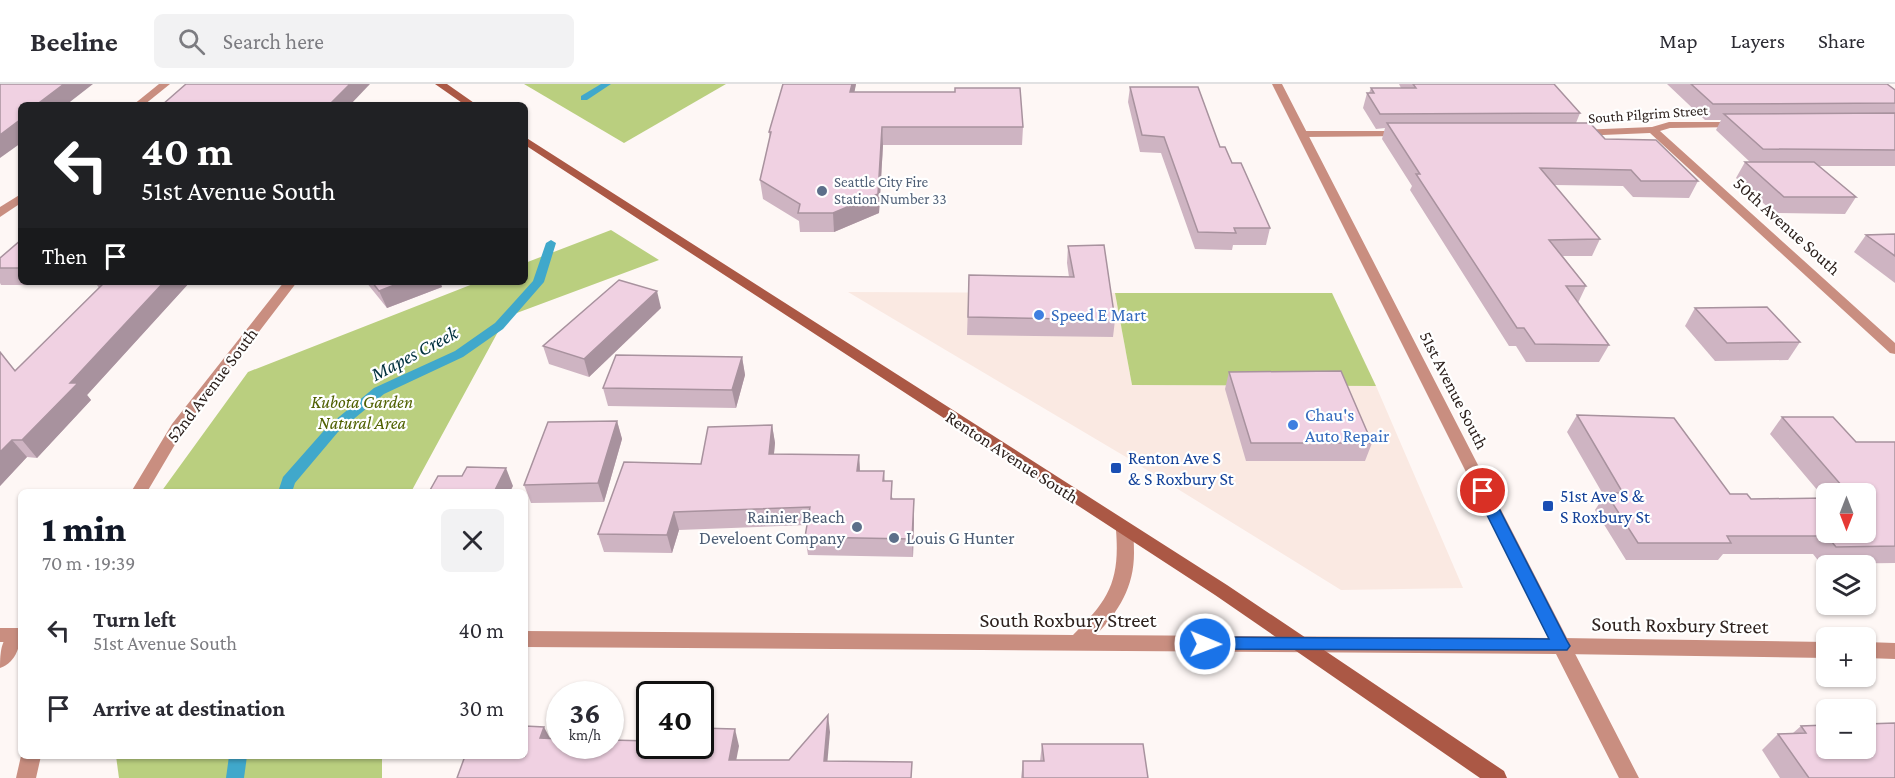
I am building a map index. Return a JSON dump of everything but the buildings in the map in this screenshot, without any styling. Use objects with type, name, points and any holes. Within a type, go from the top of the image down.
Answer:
[{"type":"main road","points":[[440,84],[467,102]]},
{"type":"main road","name":"Renton Avenue South","points":[[528,142],[1300,644],[1497,778]]},
{"type":"street","points":[[142,102],[165,84]]},
{"type":"street","name":"51st Avenue South","points":[[1277,84],[1629,778]]},
{"type":"street","name":"South Pilgrim Street","points":[[1570,133],[1653,130],[1670,125],[1746,124]]},
{"type":"street","name":"50th Avenue South","points":[[1653,130],[1895,350]]},
{"type":"street","points":[[1303,134],[1418,134]]},
{"type":"street","points":[[0,213],[18,199]]},
{"type":"street","name":"52nd Avenue South","points":[[140,489],[177,428],[289,285]]},
{"type":"street","points":[[1077,643],[1107,613],[1124,584],[1128,555],[1124,530]]},
{"type":"street","points":[[0,635],[18,635]]},
{"type":"street","points":[[0,660],[18,638]]},
{"type":"street","name":"South Roxbury Street","points":[[528,639],[1816,650]]},
{"type":"street","points":[[1876,650],[1895,651]]},
{"type":"street","points":[[26,778],[31,759]]},
{"type":"shaded area","points":[[848,292],[1115,293],[1132,385],[1376,386],[1463,588],[1341,590],[1126,457]]},
{"type":"green space","points":[[524,84],[726,84],[624,143]]},
{"type":"green space","name":"Kubota Garden Natural Area","points":[[611,230],[659,260],[506,317],[413,489],[163,489],[248,372],[470,285],[528,285],[528,262]]},
{"type":"green space","points":[[1115,293],[1332,293],[1376,386],[1132,385]]},
{"type":"green space","points":[[116,759],[382,759],[382,778],[119,778]]},
{"type":"waterway","name":"Mapes Creek","points":[[584,98],[607,84]]},
{"type":"waterway","name":"Mapes Creek","points":[[286,489],[288,481],[333,429],[379,391],[459,354],[499,326],[538,282],[551,243]]},
{"type":"waterway","name":"Mapes Creek","points":[[235,778],[238,759]]},
{"type":"place","name":"Seattle City Fire Station Number 33","points":[[822,191]]},
{"type":"place","name":"Speed E Mart","points":[[1039,315]]},
{"type":"place","name":"Chau's Auto Repair","points":[[1293,425]]},
{"type":"place","name":"Renton Ave S & S Roxbury St","points":[[1116,468]]},
{"type":"place","name":"51st Ave S & S Roxbury St","points":[[1548,506]]},
{"type":"place","name":"Rainier Beach Develoent Company","points":[[857,527]]},
{"type":"place","name":"Louis G Hunter","points":[[894,538]]},
{"type":"route","points":[[1205,644],[1561,646],[1483,491]]}]
